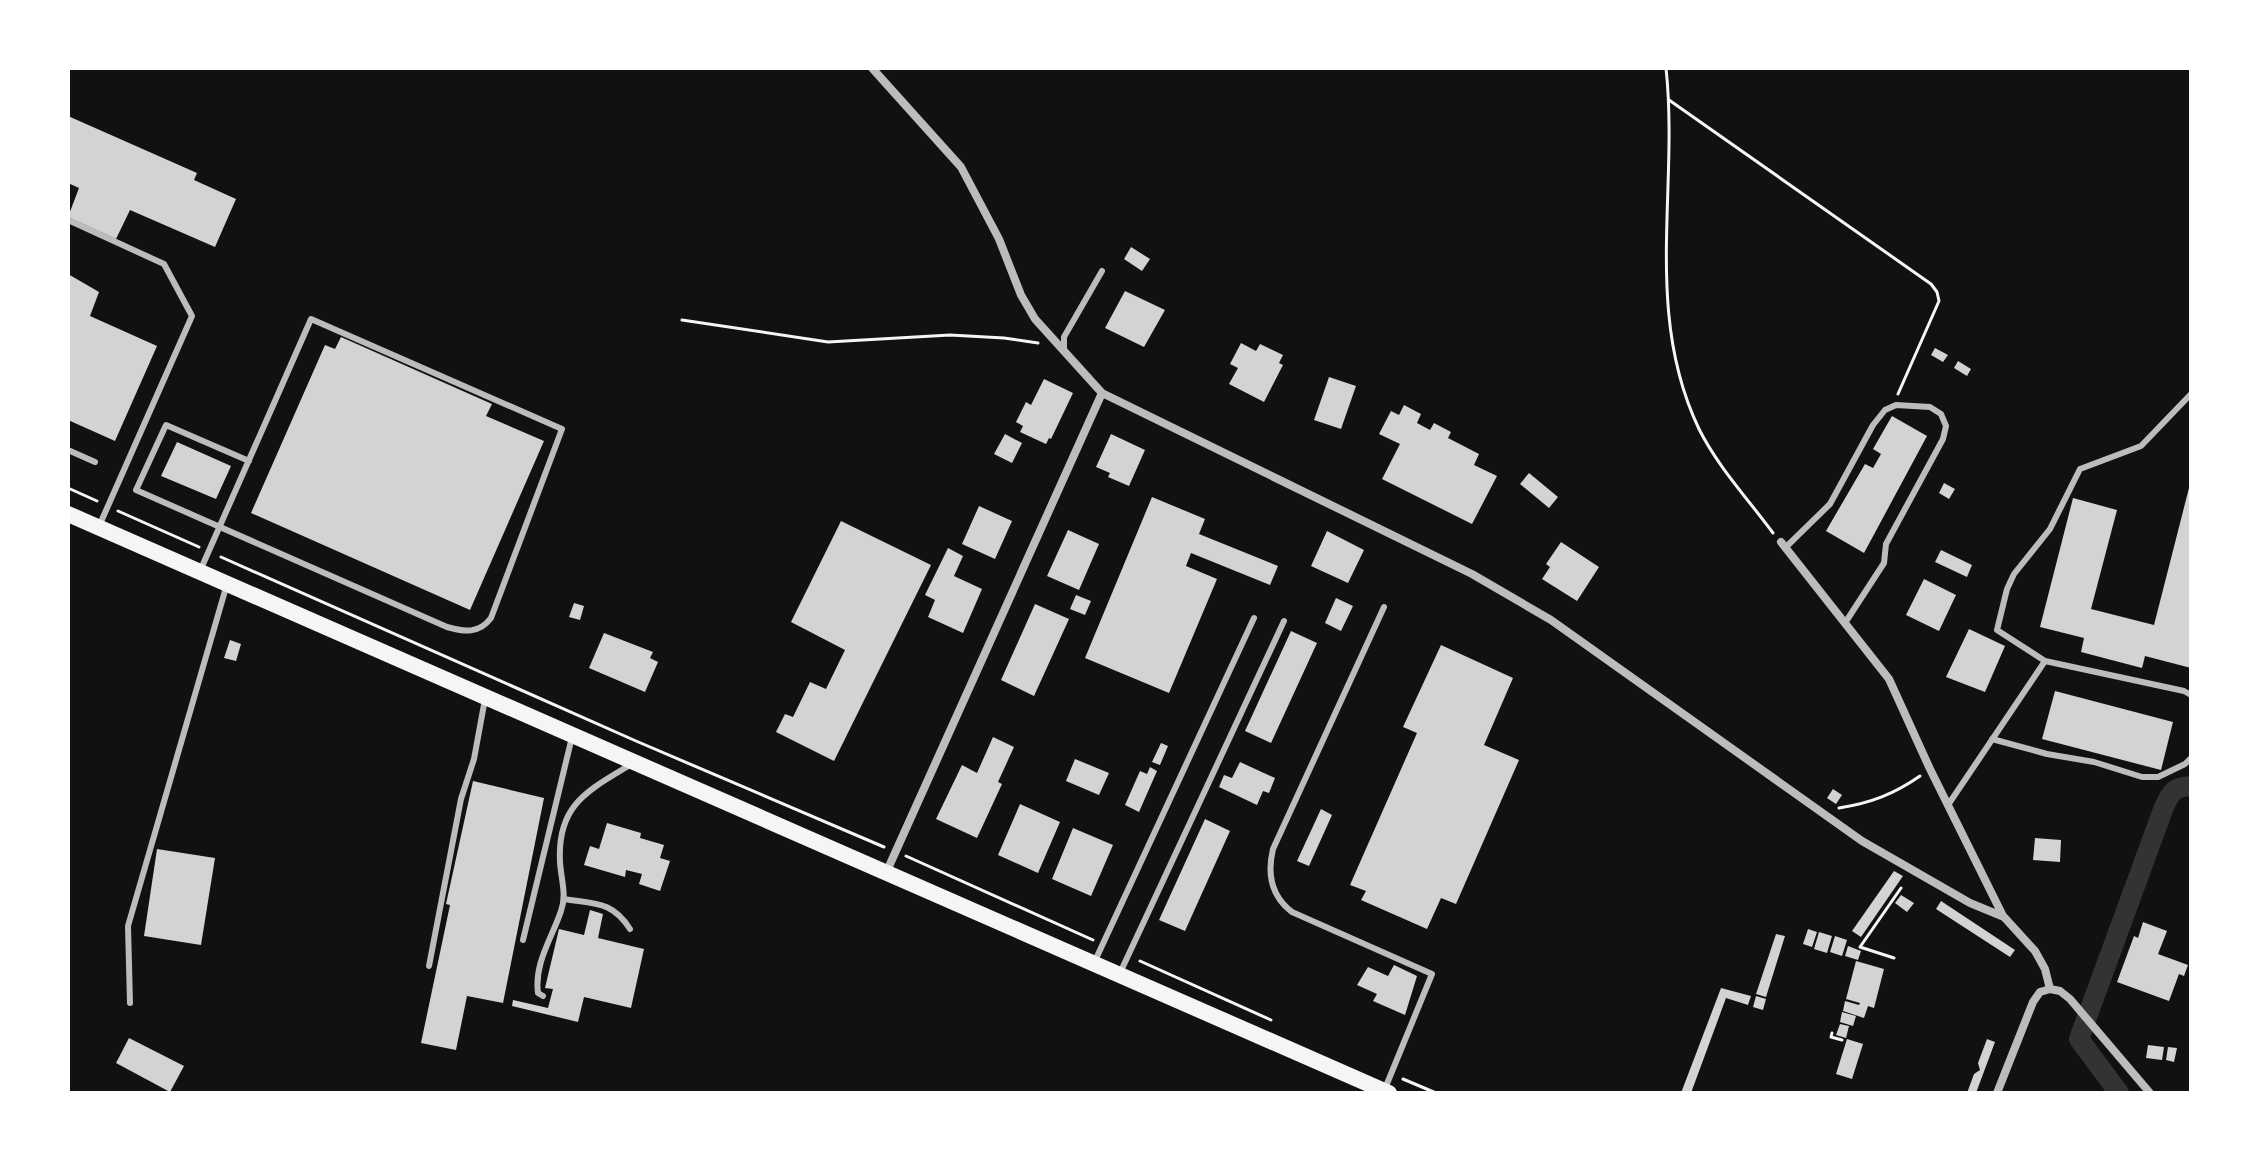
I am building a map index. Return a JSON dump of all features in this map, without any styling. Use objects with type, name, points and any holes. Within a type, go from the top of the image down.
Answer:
[{"type":"main road","points":[[68,514],[1387,1092]]},
{"type":"street","points":[[872,68],[961,167],[999,239],[1021,295],[1035,319],[1102,393],[1472,574],[1551,620],[1819,811],[1906,867],[1970,903],[2004,917]]},
{"type":"street","points":[[886,873],[1102,393]]},
{"type":"street","points":[[1783,545],[1889,679],[2004,917],[2035,951],[2045,969],[2050,989]]},
{"type":"street","points":[[1997,1093],[2033,1002],[2040,992],[2050,989],[2060,991],[2079,1010],[2150,1093]]},
{"type":"lane","points":[[68,220],[164,264],[192,316],[99,527]]},
{"type":"lane","points":[[1064,352],[1064,337],[1102,271]]},
{"type":"lane","points":[[200,571],[219,527],[249,461],[311,319],[562,429],[491,618],[486,626],[475,631],[447,627],[219,527],[136,490],[166,425],[249,461]]},
{"type":"lane","points":[[2189,692],[2045,661],[1997,630],[2014,574],[2050,529],[2080,469],[2141,446],[2191,394]]},
{"type":"lane","points":[[1783,545],[1830,504],[1873,425],[1885,410],[1918,405],[1930,407],[1941,414],[1946,426],[1943,439],[1886,544],[1884,563],[1845,623]]},
{"type":"lane","points":[[68,450],[95,462]]},
{"type":"lane","points":[[130,1003],[128,926],[227,584]]},
{"type":"lane","points":[[1384,607],[1273,849],[1270,869],[1277,896],[1292,912],[1432,974],[1391,1074],[1387,1092]]},
{"type":"lane","points":[[1094,963],[1254,618]]},
{"type":"lane","points":[[1119,974],[1284,621]]},
{"type":"lane","points":[[1948,805],[2045,661]]},
{"type":"lane","points":[[429,966],[461,799],[474,759],[485,697]]},
{"type":"lane","points":[[523,940],[573,735]]},
{"type":"lane","points":[[1992,739],[2047,754],[2094,762],[2142,777],[2158,777],[2191,758]]},
{"type":"lane","points":[[543,996],[538,993],[537,986],[544,950],[564,899],[560,859],[565,824],[576,800],[634,762]]},
{"type":"lane","points":[[564,899],[607,906],[620,914],[630,929]]},
{"type":"path","points":[[1666,68],[1669,100],[1665,215],[1667,277],[1669,321],[1678,368],[1691,408],[1714,455],[1783,545]]},
{"type":"path","points":[[1669,100],[1931,284],[1937,292],[1939,301],[1892,407]]},
{"type":"path","points":[[682,320],[828,342],[950,335],[1038,343],[1064,352]]},
{"type":"path","points":[[68,488],[1102,944]]},
{"type":"path","points":[[1819,811],[1871,803],[1900,790],[1930,769]]},
{"type":"path","points":[[1894,958],[1860,947],[1901,888]]},
{"type":"path","points":[[1127,956],[1280,1024]]},
{"type":"path","points":[[1832,1033],[1831,1037],[1842,1040]]},
{"type":"path","points":[[1391,1074],[1436,1093]]},
{"type":"building","points":[[68,116],[197,173],[194,180],[236,199],[215,247],[130,210],[116,239],[68,217],[79,188],[68,183]]},
{"type":"building","points":[[1131,247],[1150,259],[1142,271],[1124,259]]},
{"type":"building","points":[[68,274],[99,292],[90,316],[157,346],[115,441],[68,420]]},
{"type":"building","points":[[1125,291],[1165,310],[1144,347],[1105,328]]},
{"type":"building","points":[[341,337],[492,404],[486,416],[544,441],[470,610],[251,513],[325,345],[335,349]]},
{"type":"building","points":[[1241,343],[1256,351],[1260,344],[1283,355],[1279,363],[1283,365],[1264,402],[1229,384],[1238,368],[1230,364]]},
{"type":"building","points":[[1935,348],[1948,355],[1943,362],[1931,355]]},
{"type":"building","points":[[1958,361],[1971,369],[1967,376],[1954,368]]},
{"type":"building","points":[[1329,377],[1356,386],[1341,429],[1314,420]]},
{"type":"building","points":[[1044,379],[1073,393],[1046,444],[1020,432],[1023,426],[1016,422],[1026,402],[1031,405]]},
{"type":"building","points":[[1404,405],[1421,414],[1417,423],[1430,430],[1434,423],[1451,432],[1448,438],[1479,454],[1474,465],[1497,476],[1472,524],[1382,479],[1400,444],[1379,434],[1391,411],[1399,415]]},
{"type":"building","points":[[1892,416],[1927,436],[1864,553],[1826,531],[1865,464],[1873,468],[1881,454],[1873,449]]},
{"type":"building","points":[[1005,434],[1022,443],[1012,463],[994,454]]},
{"type":"building","points":[[1111,434],[1145,450],[1129,486],[1108,477],[1110,473],[1096,467]]},
{"type":"building","points":[[177,442],[231,466],[216,499],[161,476]]},
{"type":"building","points":[[1529,473],[1558,497],[1549,508],[1520,484]]},
{"type":"building","points":[[1944,483],[1955,489],[1949,499],[1939,493]]},
{"type":"building","points":[[2190,484],[2191,668],[2145,656],[2142,668],[2081,652],[2084,638],[2040,627],[2073,498],[2117,510],[2091,609],[2154,625]]},
{"type":"building","points":[[1152,497],[1205,519],[1199,534],[1278,566],[1270,585],[1191,553],[1186,566],[1217,579],[1169,693],[1085,658]]},
{"type":"building","points":[[979,506],[1012,521],[995,559],[962,544]]},
{"type":"building","points":[[841,521],[931,565],[834,761],[776,732],[785,714],[793,717],[810,682],[826,689],[845,650],[791,622]]},
{"type":"building","points":[[1068,530],[1099,544],[1079,590],[1047,576]]},
{"type":"building","points":[[1327,531],[1364,550],[1348,583],[1311,566]]},
{"type":"building","points":[[1561,542],[1599,567],[1577,601],[1542,579],[1550,567],[1546,564]]},
{"type":"building","points":[[948,548],[963,556],[954,576],[982,589],[963,633],[928,617],[935,600],[925,595]]},
{"type":"building","points":[[1941,550],[1972,565],[1967,577],[1935,562]]},
{"type":"building","points":[[1924,579],[1956,595],[1939,631],[1906,615]]},
{"type":"building","points":[[1076,595],[1091,601],[1085,615],[1070,609]]},
{"type":"building","points":[[1336,598],[1353,606],[1341,631],[1325,623]]},
{"type":"building","points":[[574,603],[584,606],[580,620],[569,617]]},
{"type":"building","points":[[1035,604],[1069,619],[1034,696],[1001,680]]},
{"type":"building","points":[[1969,629],[2005,646],[1985,692],[1946,677]]},
{"type":"building","points":[[1291,631],[1317,643],[1271,743],[1245,731]]},
{"type":"building","points":[[604,633],[653,652],[650,658],[658,662],[645,692],[589,668]]},
{"type":"building","points":[[230,640],[241,644],[236,661],[224,658]]},
{"type":"building","points":[[1441,645],[1513,678],[1484,745],[1519,760],[1456,904],[1441,898],[1427,929],[1361,900],[1366,891],[1350,885],[1417,733],[1403,727]]},
{"type":"building","points":[[2055,691],[2173,722],[2161,770],[2042,739]]},
{"type":"building","points":[[993,737],[1014,747],[998,782],[1002,784],[977,838],[936,819],[962,765],[977,773]]},
{"type":"building","points":[[1161,743],[1168,746],[1160,765],[1152,762]]},
{"type":"building","points":[[1075,759],[1109,773],[1099,795],[1066,781]]},
{"type":"building","points":[[1240,762],[1275,778],[1269,793],[1263,791],[1257,805],[1219,787],[1224,775],[1232,778]]},
{"type":"building","points":[[1150,767],[1157,771],[1139,812],[1125,805],[1140,771],[1147,774]]},
{"type":"building","points":[[473,781],[544,798],[503,1003],[467,996],[456,1050],[421,1043],[450,905],[446,904]]},
{"type":"building","points":[[1833,789],[1842,795],[1836,804],[1827,798]]},
{"type":"building","points":[[1020,804],[1060,822],[1038,873],[998,855]]},
{"type":"building","points":[[1321,809],[1332,815],[1309,866],[1297,861]]},
{"type":"building","points":[[1205,819],[1230,831],[1185,931],[1159,920]]},
{"type":"building","points":[[607,823],[641,833],[640,838],[664,845],[660,858],[670,861],[660,891],[639,884],[642,874],[626,870],[625,877],[584,865],[590,846],[599,849]]},
{"type":"building","points":[[1073,828],[1113,845],[1091,896],[1052,879]]},
{"type":"building","points":[[2035,838],[2061,840],[2060,862],[2033,860]]},
{"type":"building","points":[[157,849],[215,858],[201,945],[144,936]]},
{"type":"building","points":[[1894,871],[1903,876],[1861,937],[1852,931]]},
{"type":"building","points":[[1901,895],[1914,903],[1907,912],[1895,903]]},
{"type":"building","points":[[1941,901],[2015,950],[2010,957],[1936,909]]},
{"type":"building","points":[[590,910],[603,914],[598,938],[644,949],[631,1008],[584,997],[578,1022],[512,1006],[513,1000],[548,1008],[553,989],[545,988],[559,929],[584,935]]},
{"type":"building","points":[[2143,922],[2167,931],[2158,954],[2188,965],[2184,976],[2179,974],[2169,1001],[2117,982],[2134,936],[2138,938]]},
{"type":"building","points":[[1808,929],[1817,932],[1812,947],[1803,944]]},
{"type":"building","points":[[1819,932],[1832,936],[1827,953],[1814,949]]},
{"type":"building","points":[[1776,934],[1785,936],[1766,997],[1756,994]]},
{"type":"building","points":[[1835,936],[1847,940],[1842,956],[1830,952]]},
{"type":"building","points":[[1848,946],[1861,951],[1858,960],[1845,956]]},
{"type":"building","points":[[1856,961],[1884,969],[1874,1008],[1868,1006],[1864,1018],[1843,1011],[1845,1001],[1860,1003],[1846,999]]},
{"type":"building","points":[[1394,965],[1417,976],[1405,1015],[1373,1001],[1377,994],[1357,985],[1368,967],[1388,976]]},
{"type":"building","points":[[1721,988],[1751,996],[1748,1005],[1726,998],[1691,1093],[1681,1093]]},
{"type":"building","points":[[1756,996],[1766,999],[1763,1010],[1753,1007]]},
{"type":"building","points":[[1842,1012],[1856,1016],[1853,1026],[1840,1022]]},
{"type":"building","points":[[1840,1024],[1849,1026],[1846,1038],[1836,1035]]},
{"type":"building","points":[[129,1038],[184,1066],[170,1092],[116,1063]]},
{"type":"building","points":[[1847,1039],[1863,1044],[1852,1079],[1836,1074]]},
{"type":"building","points":[[1987,1039],[1995,1042],[1976,1093],[1967,1093],[1974,1074],[1980,1070],[1978,1063]]},
{"type":"building","points":[[2148,1045],[2164,1047],[2162,1060],[2146,1058]]},
{"type":"building","points":[[2168,1047],[2177,1048],[2174,1062],[2166,1060]]},
{"type":"waterway","points":[[2119,1093],[2079,1039],[2164,807],[2174,791],[2191,786]]}]
